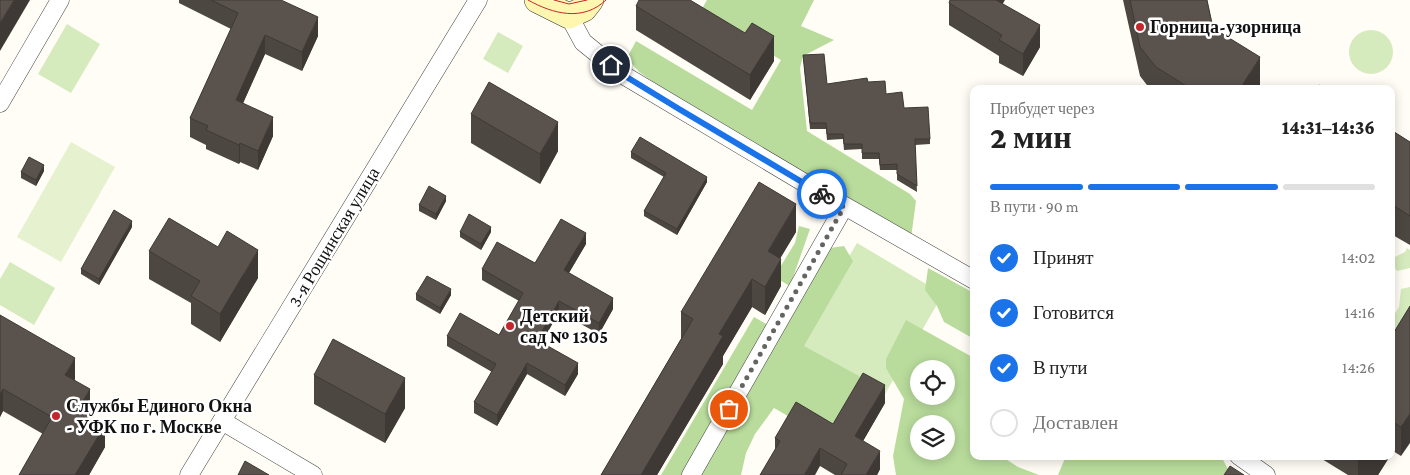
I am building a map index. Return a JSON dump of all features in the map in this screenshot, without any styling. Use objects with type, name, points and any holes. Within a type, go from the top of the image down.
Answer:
[{"type":"street","points":[[0,103],[60,0]]},
{"type":"street","name":"3-я Рощинская улица","points":[[189,475],[478,0]]},
{"type":"street","points":[[537,0],[569,16],[583,42],[625,76],[844,207],[970,278]]},
{"type":"street","points":[[569,16],[584,9],[591,0]]},
{"type":"street","points":[[691,475],[844,207]]},
{"type":"street","points":[[222,421],[313,475]]},
{"type":"street","points":[[1245,460],[1266,475]]},
{"type":"green space","points":[[707,0],[814,0],[801,26],[834,40],[803,56],[800,68],[807,131],[910,194],[916,201],[911,238],[717,126],[639,72],[627,58],[636,41],[752,110],[781,60],[700,12]]},
{"type":"green space","points":[[67,24],[100,44],[71,93],[38,74]]},
{"type":"green space","points":[[1371,30],[1383,34],[1389,40],[1393,52],[1389,64],[1383,70],[1371,74],[1359,70],[1353,64],[1349,52],[1353,40],[1359,34]]},
{"type":"green space","points":[[498,32],[523,46],[508,73],[483,59]]},
{"type":"green space","points":[[71,142],[115,167],[61,262],[17,237]]},
{"type":"green space","points":[[799,226],[810,229],[790,286],[774,277],[795,243]]},
{"type":"green space","points":[[857,243],[943,294],[885,394],[797,345]]},
{"type":"green space","points":[[844,246],[853,261],[804,346],[859,376],[863,391],[833,442],[774,408],[755,434],[746,453],[741,475],[699,475],[830,248]]},
{"type":"green space","points":[[1407,248],[1410,250],[1410,268],[1397,271],[1395,268],[1395,257],[1405,252]]},
{"type":"green space","points":[[10,262],[55,288],[34,325],[0,305],[0,279]]},
{"type":"green space","points":[[928,268],[970,291],[970,337],[944,322],[937,306],[925,290]]},
{"type":"green space","points":[[1410,287],[1410,319],[1402,332],[1395,328],[1395,314],[1399,307],[1401,289]]},
{"type":"green space","points":[[754,317],[768,325],[683,475],[661,475]]},
{"type":"green space","points":[[906,320],[970,356],[970,460],[1007,460],[1018,467],[1039,475],[896,475],[893,456],[904,399],[886,368],[886,359]]},
{"type":"green space","points":[[1064,460],[1223,460],[1231,475],[1058,475]]},
{"type":"building","points":[[0,0],[14,0],[0,23]]},
{"type":"building","points":[[211,0],[281,0],[318,17],[302,52],[265,35],[236,100],[273,117],[258,151],[240,143],[239,145],[206,130],[208,126],[190,118],[238,13]]},
{"type":"building","points":[[639,0],[690,0],[745,33],[752,23],[774,36],[750,75],[636,6]]},
{"type":"building","points":[[950,0],[996,0],[1040,25],[1023,54],[999,40],[1002,35],[949,3]]},
{"type":"building","points":[[1130,0],[1207,0],[1213,28],[1260,57],[1242,85],[1185,85],[1156,67],[1140,47]]},
{"type":"building","points":[[824,54],[827,84],[867,78],[868,82],[885,81],[886,94],[902,92],[904,108],[928,107],[930,139],[915,139],[917,186],[897,174],[897,164],[880,165],[879,153],[862,153],[862,144],[844,144],[843,134],[827,134],[826,123],[810,123],[803,55]]},
{"type":"building","points":[[489,82],[558,122],[540,154],[471,114]]},
{"type":"building","points":[[1395,133],[1410,142],[1410,216],[1395,207]]},
{"type":"building","points":[[640,137],[707,177],[677,229],[644,211],[666,173],[631,152]]},
{"type":"building","points":[[29,157],[44,165],[36,180],[21,172]]},
{"type":"building","points":[[759,182],[796,204],[768,251],[781,259],[765,287],[752,279],[719,334],[723,336],[641,475],[601,475],[693,319],[681,312]]},
{"type":"building","points":[[429,186],[446,196],[436,214],[419,205]]},
{"type":"building","points":[[114,210],[132,221],[99,279],[81,269]]},
{"type":"building","points":[[469,214],[491,227],[481,244],[460,232]]},
{"type":"building","points":[[169,218],[218,247],[227,231],[258,250],[220,314],[191,296],[200,281],[149,251]]},
{"type":"building","points":[[561,219],[586,233],[564,270],[613,298],[599,323],[559,301],[537,340],[578,363],[565,385],[527,363],[497,415],[474,402],[496,364],[447,336],[460,313],[499,335],[523,293],[482,269],[497,242],[535,263]]},
{"type":"building","points":[[427,276],[451,289],[440,308],[416,294]]},
{"type":"building","points":[[1410,306],[1410,413],[1401,427],[1395,423],[1395,330]]},
{"type":"building","points":[[0,315],[75,358],[65,375],[90,389],[78,409],[105,425],[75,475],[19,475],[52,417],[3,389],[0,395]]},
{"type":"building","points":[[333,339],[405,378],[385,414],[314,375]]},
{"type":"building","points":[[863,373],[885,385],[855,436],[880,451],[866,475],[841,475],[847,464],[820,448],[804,475],[760,475],[780,441],[775,438],[796,402],[833,424]]},
{"type":"building","points":[[245,461],[269,475],[238,475]]},
{"type":"building","points":[[1230,466],[1244,475],[1224,475]]},
{"type":"tram line","points":[[528,0],[547,9],[568,14],[588,11],[606,0]]},
{"type":"tram line","points":[[554,0],[569,4],[587,0]]},
{"type":"way so far","points":[[729,409],[844,207],[822,194]]},
{"type":"place","name":"Горница-узорница","points":[[1140,27]]},
{"type":"place","name":"Детский сад № 1305","points":[[510,326]]},
{"type":"place","name":"Службы Единого Окна - УФК по г. Москве","points":[[56,416]]},
{"type":"route","points":[[611,65],[625,76],[822,194]]}]
